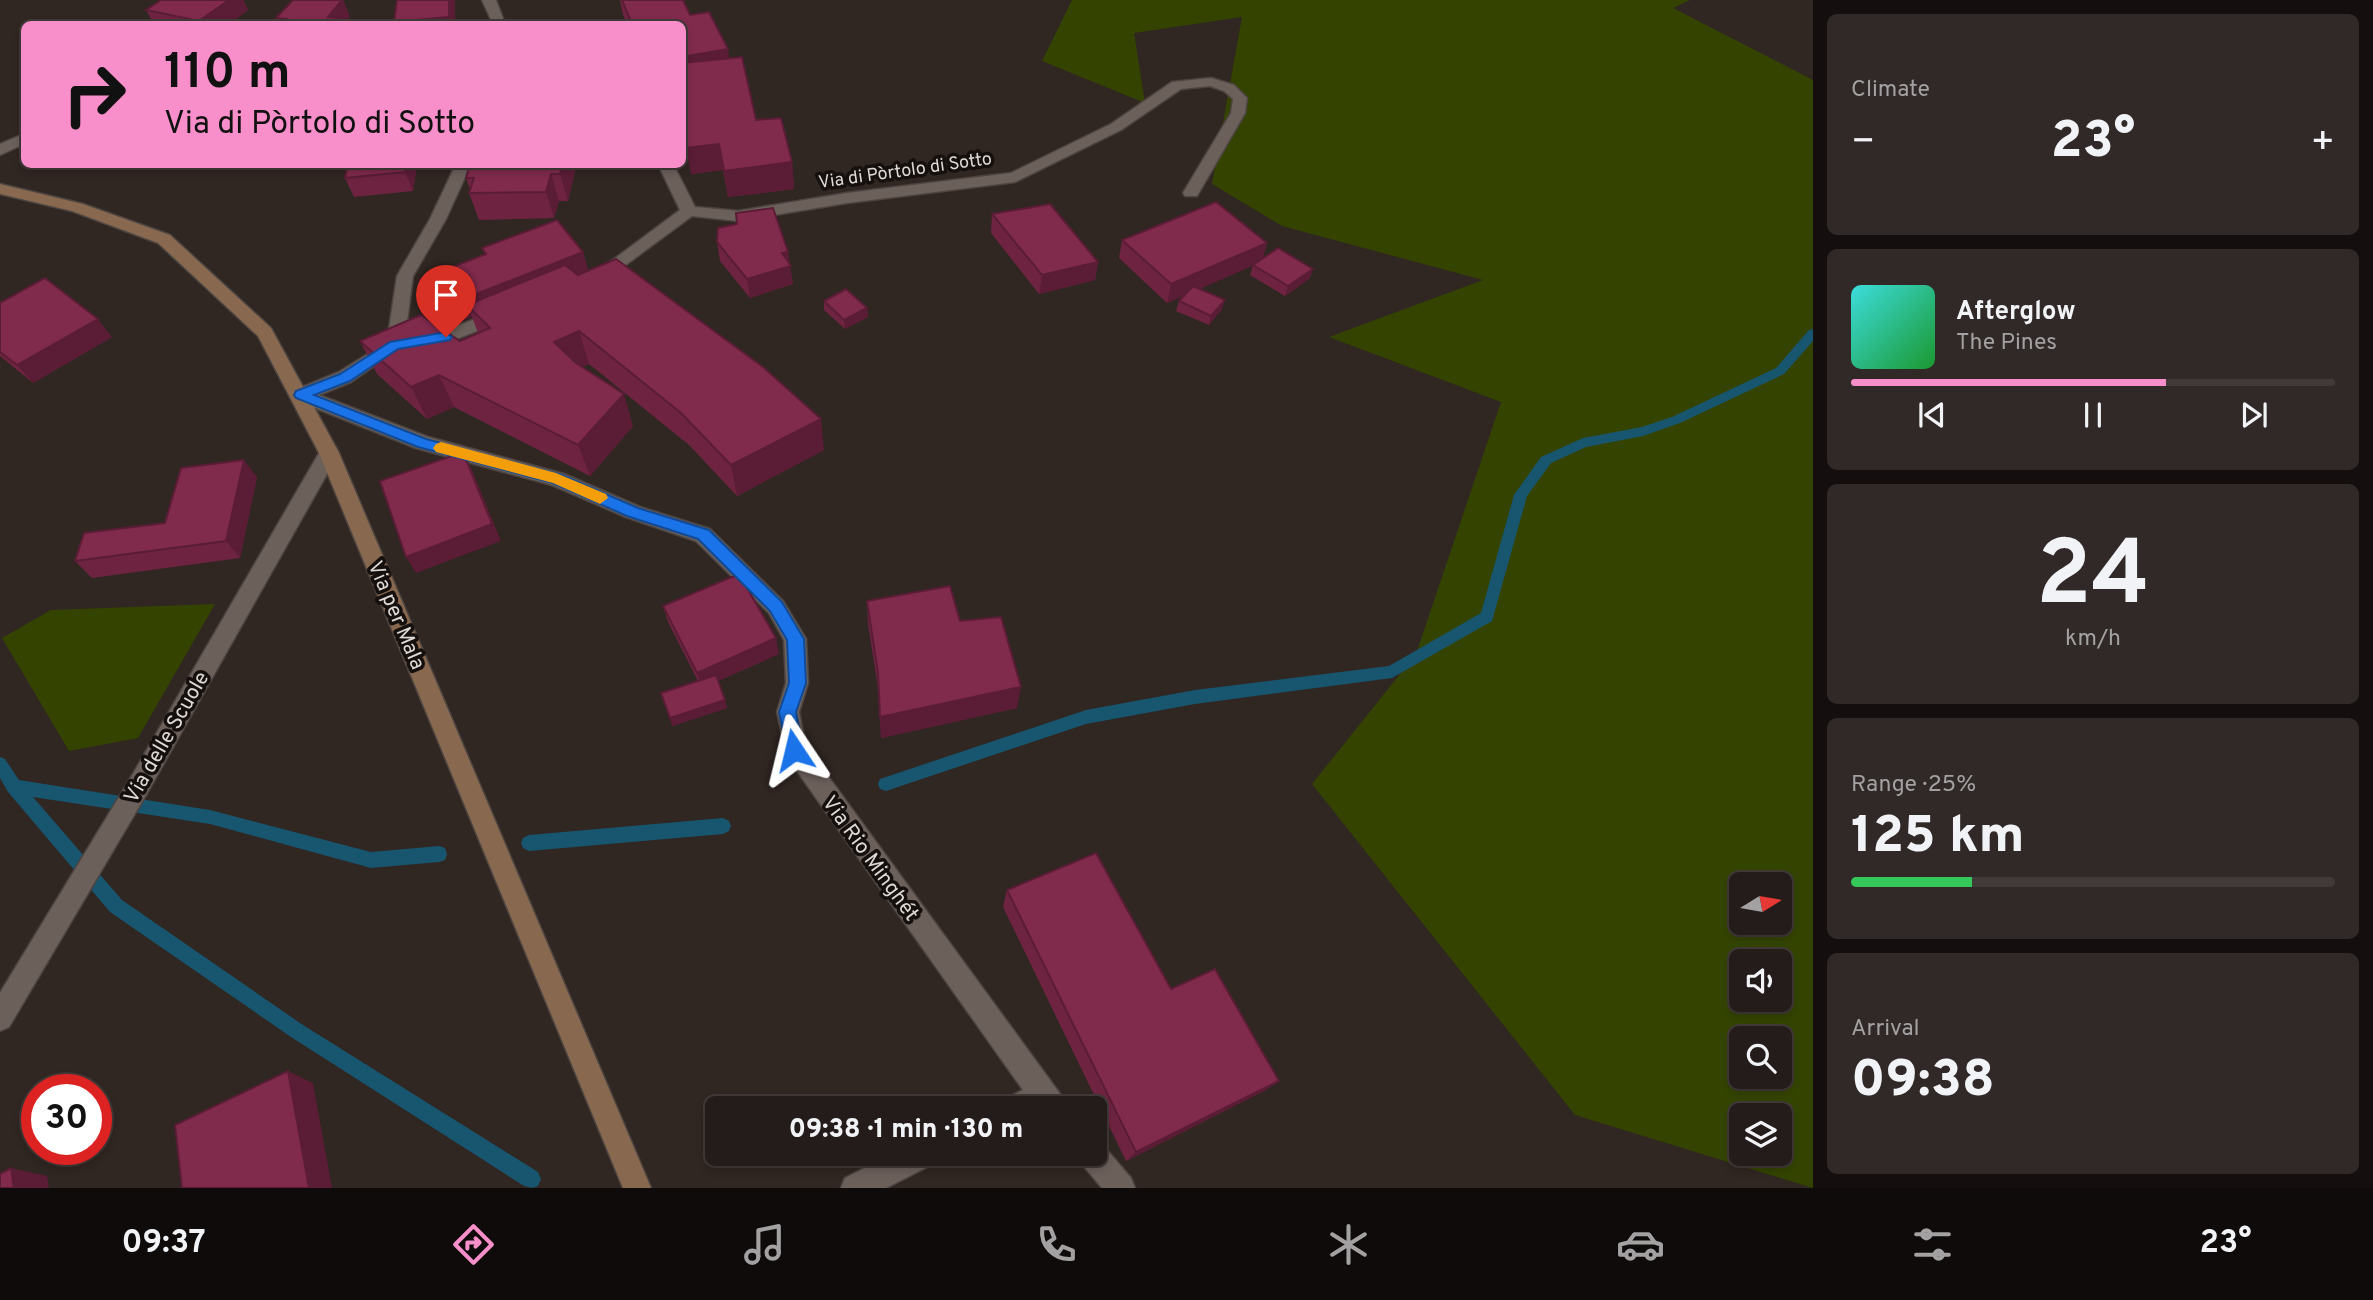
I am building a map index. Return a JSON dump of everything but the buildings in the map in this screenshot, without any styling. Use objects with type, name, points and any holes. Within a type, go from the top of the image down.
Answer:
[{"type":"main road","name":"Via per Mala","points":[[0,189],[77,207],[164,239],[265,332],[301,395],[329,453],[637,1188]]},
{"type":"street","points":[[489,0],[498,21]]},
{"type":"street","name":"Via di Pòrtolo di Sotto","points":[[689,211],[738,216],[847,198],[1015,177],[1116,127],[1177,85],[1212,82],[1229,88],[1240,98],[1238,113],[1191,193]]},
{"type":"street","points":[[0,150],[21,140]]},
{"type":"street","points":[[395,345],[405,276],[438,219],[462,168]]},
{"type":"street","points":[[579,286],[592,282],[689,211],[667,168]]},
{"type":"street","points":[[301,395],[345,377],[395,345],[446,337],[519,309]]},
{"type":"street","name":"Via Rio Minghét","points":[[301,395],[423,443],[556,479],[633,512],[703,535],[776,607],[795,639],[797,683],[788,712],[794,750],[1044,1096]]},
{"type":"street","name":"Via delle Scuole","points":[[0,1018],[138,787],[329,453]]},
{"type":"street","points":[[855,1188],[899,1166]]},
{"type":"street","points":[[1102,1166],[1121,1188]]},
{"type":"green space","points":[[1072,0],[1690,0],[1673,8],[1813,80],[1813,1188],[1741,1166],[1792,1166],[1792,1103],[1729,1103],[1729,1162],[1575,1115],[1312,784],[1416,654],[1501,402],[1329,337],[1483,280],[1282,226],[1212,184],[1242,17],[1134,33],[1145,103],[1042,61]]},
{"type":"green space","points":[[215,604],[138,738],[69,751],[2,638],[51,610]]},
{"type":"waterway","points":[[886,784],[1086,717],[1195,697],[1392,672],[1487,617],[1521,495],[1546,460],[1583,443],[1643,431],[1676,420],[1780,371],[1813,333]]},
{"type":"waterway","points":[[0,764],[14,787]]},
{"type":"waterway","points":[[14,787],[210,817],[371,860],[439,854]]},
{"type":"waterway","points":[[14,787],[116,906],[297,1031],[531,1179]]},
{"type":"waterway","points":[[529,843],[723,826]]},
{"type":"slow traffic","points":[[441,448],[556,479],[600,498]]},
{"type":"route","points":[[446,337],[395,345],[345,377],[301,395],[423,443],[556,479],[633,512],[703,535],[776,607],[795,639],[797,683],[788,712],[794,750]]}]
